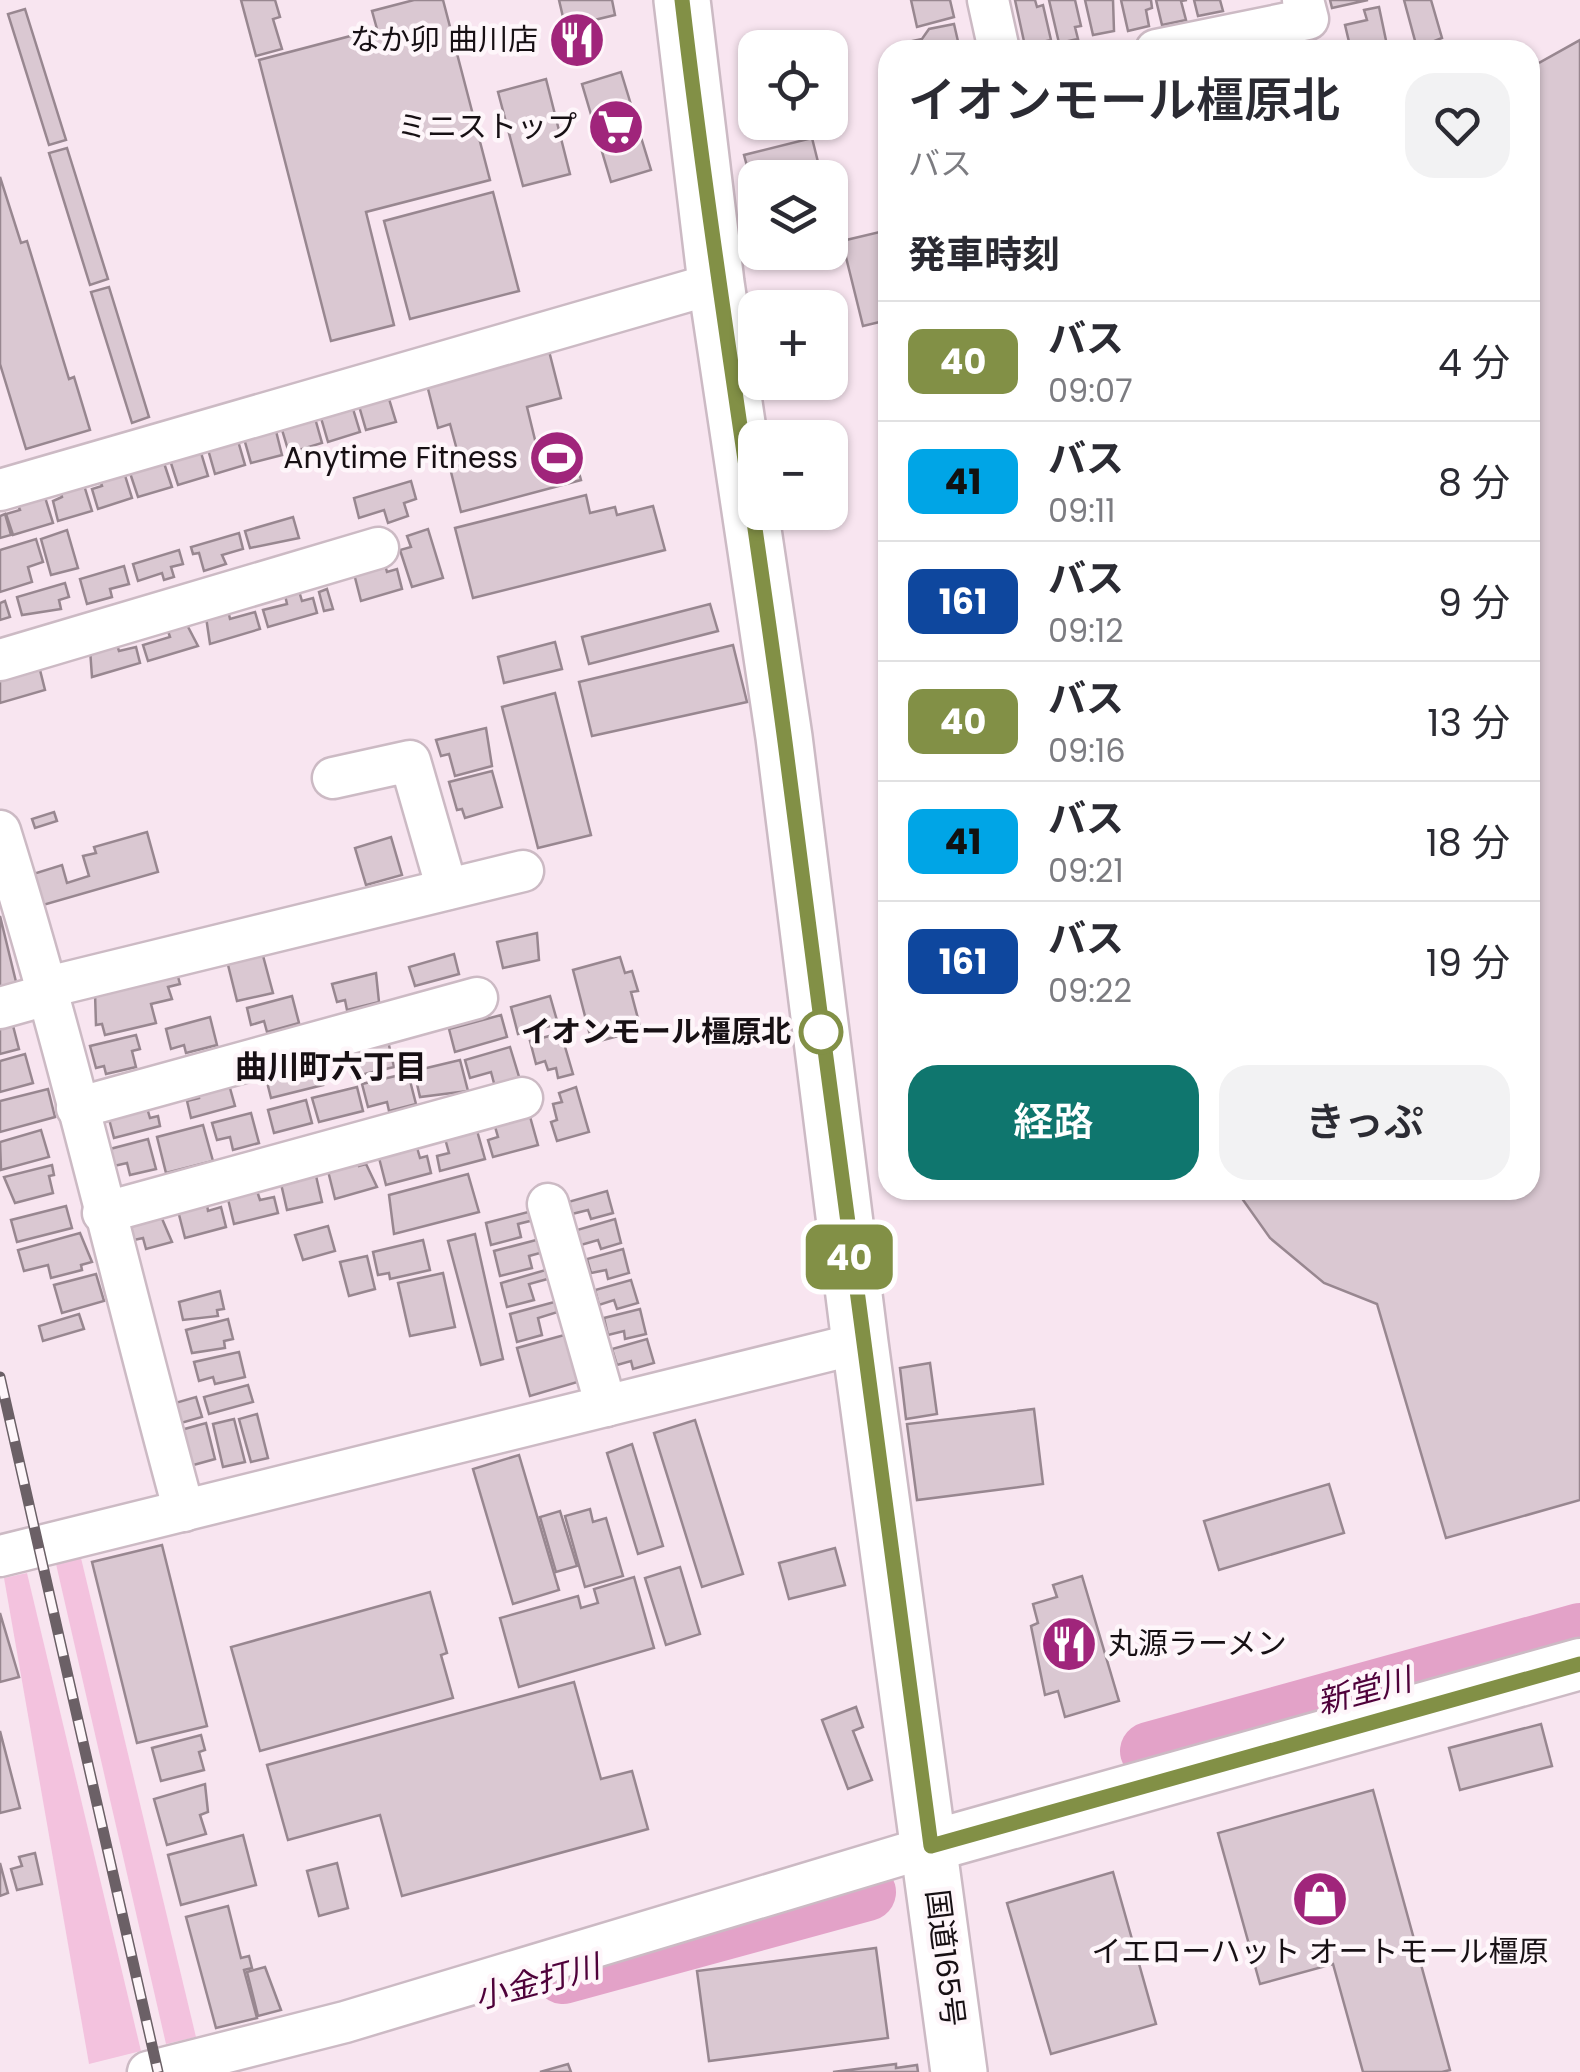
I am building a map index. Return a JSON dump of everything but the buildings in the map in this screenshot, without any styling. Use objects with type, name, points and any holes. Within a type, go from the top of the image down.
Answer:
[{"type":"highway","name":"国道165号","points":[[682,0],[716,283],[784,737],[860,1343],[959,2072]]},
{"type":"main road","points":[[931,1846],[1580,1664]]},
{"type":"street","points":[[988,0],[997,40]]},
{"type":"street","points":[[1205,40],[1308,19],[1303,0]]},
{"type":"street","points":[[0,490],[716,283]]},
{"type":"street","points":[[0,660],[378,548]]},
{"type":"street","points":[[333,778],[410,761],[448,889]]},
{"type":"street","points":[[0,831],[49,991],[102,1213],[184,1512]]},
{"type":"street","points":[[0,1008],[49,991],[523,871]]},
{"type":"street","points":[[77,1108],[476,998]]},
{"type":"street","points":[[102,1213],[522,1098]]},
{"type":"street","points":[[548,1204],[606,1406]]},
{"type":"street","points":[[0,1556],[860,1343]]},
{"type":"street","points":[[148,2072],[344,2022],[931,1846]]},
{"type":"shaded area","points":[[81,1558],[196,2037],[166,2044],[56,1564]]},
{"type":"shaded area","points":[[27,1573],[141,2051],[89,2064],[4,1578]]},
{"type":"waterway","name":"新堂川","points":[[1149,1751],[1580,1632]]},
{"type":"waterway","name":"小金打川","points":[[563,1975],[867,1892]]},
{"type":"railway","points":[[0,1377],[158,2072]]},
{"type":"bus line","name":"40","points":[[682,0],[716,283],[784,737],[860,1343],[931,1846],[1580,1664]]},
{"type":"place","name":"なか卯 曲川店","points":[[577,40]]},
{"type":"place","name":"ミニストップ","points":[[616,127]]},
{"type":"place","name":"Anytime Fitness","points":[[557,458]]},
{"type":"place","name":"イオンモール橿原北","points":[[821,1032]]},
{"type":"place","name":"丸源ラーメン","points":[[1069,1644]]},
{"type":"place","name":"イエローハット オートモール橿原","points":[[1320,1899]]},
{"type":"district","name":"曲川町六丁目","points":[[331,1067]]}]
